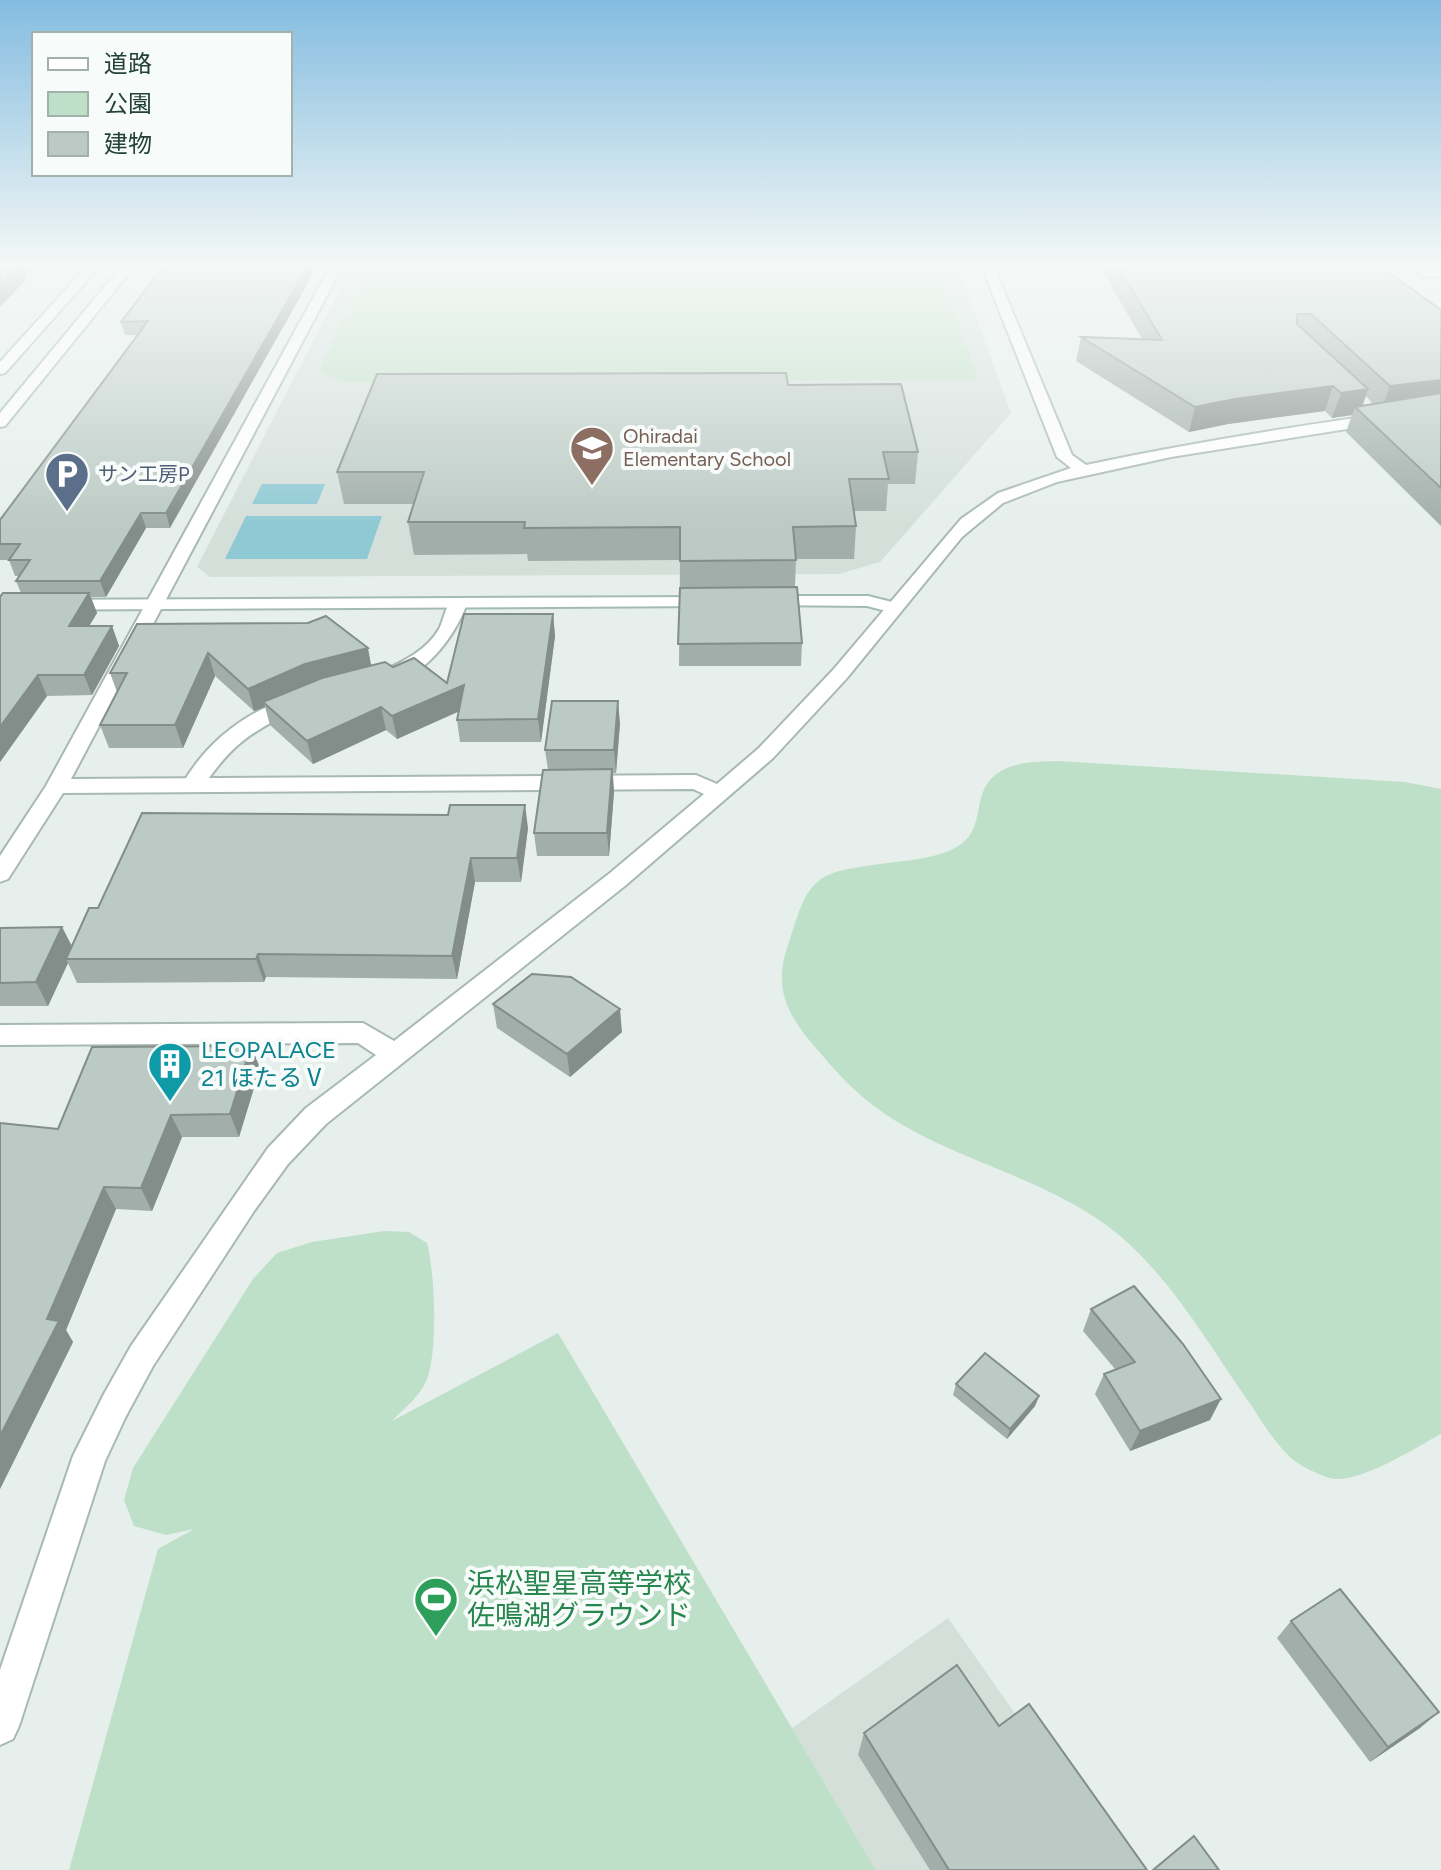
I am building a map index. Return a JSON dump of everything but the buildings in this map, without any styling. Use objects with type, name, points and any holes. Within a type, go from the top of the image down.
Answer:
[{"type":"street","points":[[0,370],[14,354]]},
{"type":"street","points":[[0,423],[56,354]]},
{"type":"street","points":[[0,874],[57,786],[290,354]]},
{"type":"street","points":[[1023,354],[1065,457],[1083,470]]},
{"type":"street","points":[[1358,401],[1377,419]]},
{"type":"street","points":[[0,1726],[90,1456],[142,1356],[278,1156],[316,1116],[618,879],[719,793],[794,725],[956,533],[977,513],[1003,496],[1035,483],[1083,470],[1231,439],[1441,410]]},
{"type":"street","points":[[0,605],[868,601],[894,608]]},
{"type":"street","points":[[376,680],[406,668],[436,647],[453,624],[458,603]]},
{"type":"street","points":[[193,785],[202,766],[227,741],[259,720],[319,694]]},
{"type":"street","points":[[57,786],[696,782],[719,793]]},
{"type":"street","points":[[0,1035],[363,1033],[394,1054]]},
{"type":"shaded area","name":"Ohiradai Elementary School","points":[[306,354],[990,354],[1011,413],[880,562],[839,574],[210,577],[197,567]]},
{"type":"shaded area","points":[[948,1618],[1125,1870],[876,1870],[792,1728]]},
{"type":"green space","points":[[327,354],[969,354],[978,380],[340,382],[319,371]]},
{"type":"green space","points":[[1057,761],[1405,782],[1441,789],[1441,1434],[1404,1455],[1360,1475],[1334,1479],[1295,1461],[1272,1436],[1172,1291],[1119,1235],[1061,1198],[932,1141],[874,1106],[829,1063],[789,1010],[782,985],[784,958],[800,908],[814,885],[831,874],[845,870],[927,857],[957,847],[973,829],[982,796],[995,775],[1017,765]]},
{"type":"green space","name":"浜松聖星高等学校 佐鳴湖グラウンド","points":[[384,1231],[409,1232],[427,1243],[433,1292],[433,1350],[427,1379],[416,1397],[392,1421],[558,1333],[876,1870],[69,1870],[158,1549],[194,1529],[166,1535],[134,1526],[124,1500],[133,1468],[253,1279],[277,1253],[312,1242]]},
{"type":"water","points":[[262,484],[325,484],[317,504],[252,504]]},
{"type":"water","points":[[246,516],[382,516],[367,559],[225,559]]},
{"type":"place","name":"Ohiradai Elementary School","points":[[592,487]]},
{"type":"place","name":"サン工房P","points":[[67,513]]},
{"type":"place","name":"LEOPALACE 21 ほたるⅤ","points":[[170,1103]]},
{"type":"place","name":"浜松聖星高等学校 佐鳴湖グラウンド","points":[[436,1638]]}]
